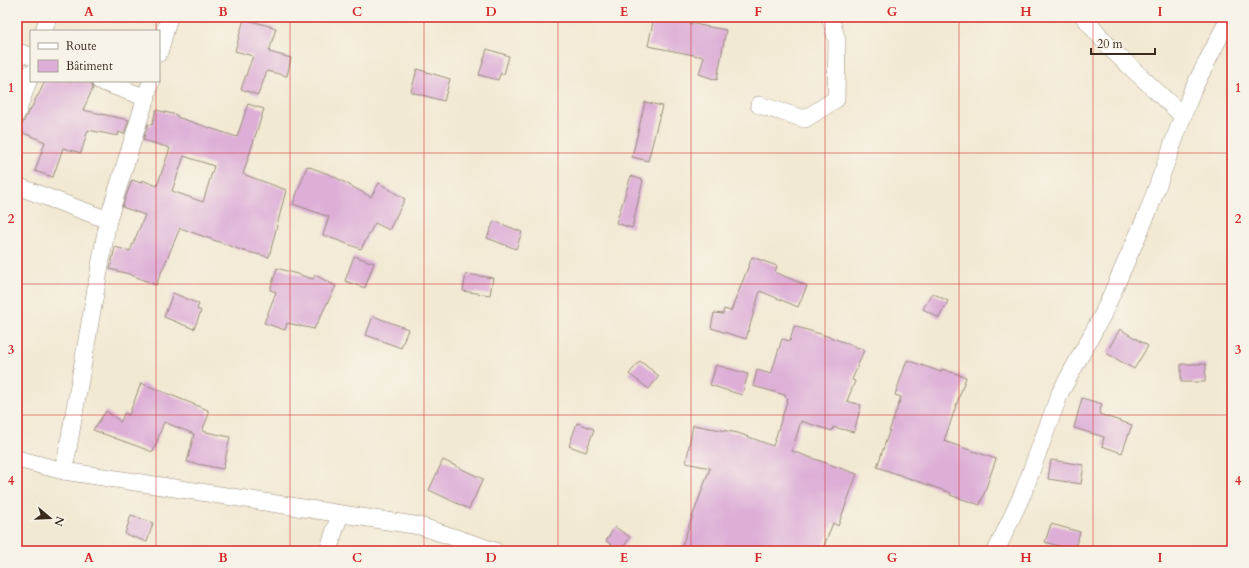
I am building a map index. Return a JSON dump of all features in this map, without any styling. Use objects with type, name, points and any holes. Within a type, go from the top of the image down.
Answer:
[{"type":"street","points":[[44,30],[48,17]]},
{"type":"street","points":[[160,49],[169,17]]},
{"type":"street","points":[[759,105],[805,119],[836,99],[837,40],[830,17]]},
{"type":"street","points":[[1084,17],[1109,48],[1183,116]]},
{"type":"street","points":[[996,551],[1023,493],[1060,393],[1102,316],[1148,212],[1192,91],[1225,26],[1232,17]]},
{"type":"street","points":[[17,52],[30,56]]},
{"type":"street","points":[[17,113],[30,76]]},
{"type":"street","points":[[103,82],[147,98]]},
{"type":"street","points":[[64,471],[108,220],[152,82]]},
{"type":"street","points":[[17,186],[108,220]]},
{"type":"street","points":[[17,459],[64,471],[420,526],[494,551]]},
{"type":"street","points":[[328,551],[340,514]]},
{"type":"building","points":[[654,17],[673,17],[684,19],[683,22],[726,30],[717,80],[699,74],[704,57],[648,46]]},
{"type":"building","points":[[244,19],[276,28],[269,52],[291,58],[287,76],[267,71],[258,95],[241,89],[253,56],[235,51]]},
{"type":"building","points":[[487,49],[509,56],[504,74],[500,74],[498,80],[479,75]]},
{"type":"building","points":[[417,69],[450,79],[444,101],[411,92]]},
{"type":"building","points":[[45,82],[90,82],[93,88],[83,110],[129,120],[124,134],[119,132],[118,136],[88,130],[81,153],[63,148],[53,177],[35,171],[45,142],[19,131],[29,110],[30,111]]},
{"type":"building","points":[[645,102],[662,106],[648,161],[632,157]]},
{"type":"building","points":[[248,104],[264,109],[243,174],[286,190],[269,257],[244,251],[180,228],[156,285],[129,274],[110,269],[115,247],[130,251],[145,215],[122,207],[132,180],[141,183],[142,180],[157,186],[170,148],[143,140],[148,124],[152,125],[156,110],[177,115],[177,117],[237,137]],"holes":[[[184,156],[214,166],[203,202],[172,191]]]},
{"type":"building","points":[[307,166],[331,175],[371,197],[379,183],[405,199],[389,230],[375,223],[361,249],[323,235],[329,217],[293,204]]},
{"type":"building","points":[[631,176],[643,180],[632,228],[616,223]]},
{"type":"building","points":[[494,221],[522,232],[516,249],[487,238]]},
{"type":"building","points":[[354,256],[374,263],[365,288],[345,281]]},
{"type":"building","points":[[752,257],[777,266],[775,272],[807,286],[798,307],[760,291],[746,339],[711,328],[714,313],[723,314],[724,309],[731,311]]},
{"type":"building","points":[[277,268],[313,279],[315,275],[336,286],[314,329],[287,323],[285,330],[264,323],[276,292],[270,290]]},
{"type":"building","points":[[466,274],[493,278],[490,295],[463,291]]},
{"type":"building","points":[[173,293],[199,304],[197,309],[201,311],[194,329],[164,317]]},
{"type":"building","points":[[932,293],[948,301],[939,318],[923,309]]},
{"type":"building","points":[[373,316],[408,329],[401,348],[366,335]]},
{"type":"building","points":[[794,326],[830,337],[864,350],[852,380],[855,381],[847,401],[861,405],[854,432],[833,427],[832,431],[801,421],[792,451],[857,474],[838,526],[833,523],[822,551],[680,551],[710,468],[686,463],[693,425],[738,433],[773,446],[788,398],[785,397],[785,395],[753,386],[757,370],[771,374],[782,339],[790,341]]},
{"type":"building","points":[[1120,329],[1148,346],[1134,369],[1106,353]]},
{"type":"building","points":[[907,360],[941,372],[942,369],[966,377],[944,441],[996,459],[980,505],[950,495],[951,493],[877,467],[901,397],[895,395]]},
{"type":"building","points":[[640,361],[659,376],[649,389],[629,374]]},
{"type":"building","points":[[1181,364],[1206,364],[1205,382],[1181,382]]},
{"type":"building","points":[[716,365],[748,374],[742,395],[710,385]]},
{"type":"building","points":[[141,383],[208,410],[208,417],[202,431],[230,437],[223,469],[187,462],[194,434],[164,422],[153,452],[93,430],[106,411],[121,422],[124,413],[129,415]]},
{"type":"building","points":[[1082,398],[1102,404],[1099,414],[1132,425],[1122,453],[1102,446],[1104,437],[1074,428]]},
{"type":"building","points":[[577,423],[594,429],[586,452],[569,446]]},
{"type":"building","points":[[443,460],[483,479],[469,509],[429,490]]},
{"type":"building","points":[[1051,460],[1084,465],[1081,484],[1048,479]]},
{"type":"building","points":[[131,515],[153,523],[147,542],[125,534]]},
{"type":"building","points":[[1051,524],[1080,532],[1074,551],[1045,542]]},
{"type":"building","points":[[615,527],[630,537],[621,551],[606,541]]}]
